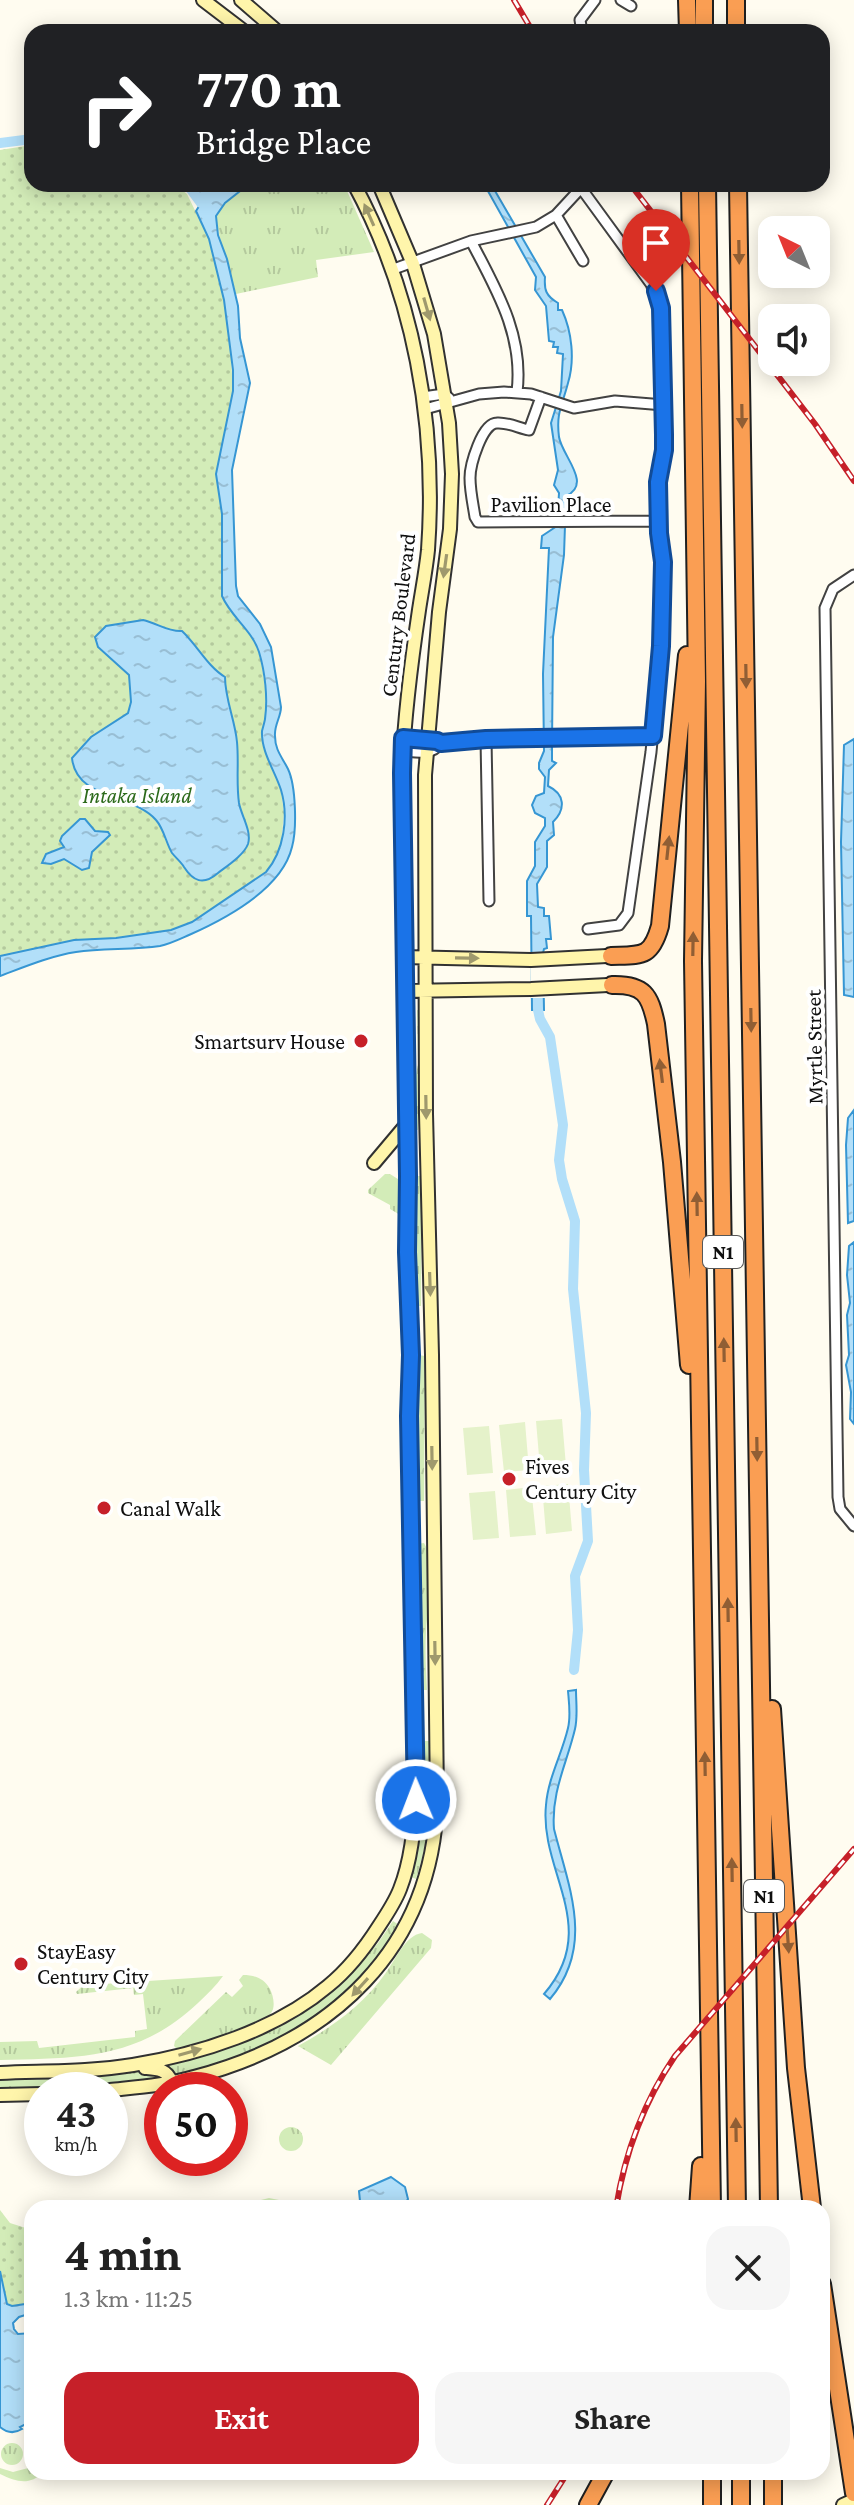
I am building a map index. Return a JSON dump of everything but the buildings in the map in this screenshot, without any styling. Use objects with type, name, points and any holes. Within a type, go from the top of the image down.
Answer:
[{"type":"highway","points":[[687,0],[688,24]]},
{"type":"highway","points":[[704,0],[704,24]]},
{"type":"highway","points":[[736,0],[736,24]]},
{"type":"highway","points":[[690,192],[697,681],[693,961],[712,2200]]},
{"type":"highway","name":"N1","points":[[707,192],[737,2200]]},
{"type":"highway","name":"N1","points":[[738,192],[769,2200]]},
{"type":"highway","points":[[609,956],[638,956],[648,952],[655,943],[660,926],[687,669],[691,293]]},
{"type":"highway","points":[[610,985],[631,986],[644,993],[652,1006],[656,1024],[672,1162],[702,1530]]},
{"type":"highway","points":[[760,1584],[771,1695],[796,2068],[811,2200]]},
{"type":"highway","points":[[698,2200],[702,2104],[709,2077]]},
{"type":"highway","points":[[830,2336],[854,2493]]},
{"type":"highway","points":[[588,2505],[602,2480]]},
{"type":"highway","points":[[604,2505],[610,2480]]},
{"type":"highway","points":[[712,2480],[712,2505]]},
{"type":"highway","points":[[741,2480],[741,2505]]},
{"type":"highway","points":[[773,2480],[773,2505]]},
{"type":"main road","points":[[203,0],[234,24]]},
{"type":"main road","points":[[241,0],[269,24]]},
{"type":"main road","name":"Century Boulevard","points":[[0,2073],[106,2069],[162,2060],[220,2043],[267,2023],[313,1998],[345,1971],[387,1914],[401,1888],[412,1842],[416,1800],[403,957],[403,745],[427,552],[430,497],[424,403],[412,339],[391,270],[357,192]]},
{"type":"main road","name":"Century Boulevard","points":[[211,2072],[275,2048],[306,2031],[348,2001],[376,1969],[416,1905],[430,1861],[437,1802],[424,957],[426,747],[450,529],[452,474],[447,399],[434,334],[413,264],[382,192]]},
{"type":"main road","points":[[403,957],[531,960],[609,956]]},
{"type":"main road","points":[[404,991],[610,985]]},
{"type":"main road","points":[[374,1163],[406,1125]]},
{"type":"main road","points":[[106,2069],[162,2069],[166,2072]]},
{"type":"main road","points":[[0,2095],[24,2094]]},
{"type":"main road","points":[[843,2505],[854,2500]]},
{"type":"street","points":[[581,24],[580,20],[595,0]]},
{"type":"street","points":[[621,0],[631,6]]},
{"type":"street","points":[[391,270],[471,241],[536,227],[556,215],[577,192]]},
{"type":"street","points":[[584,192],[659,299],[664,405],[664,450],[658,482],[663,562],[661,646],[653,736],[628,913],[619,925],[588,929]]},
{"type":"street","points":[[556,215],[583,261]]},
{"type":"street","points":[[471,241],[511,323],[519,362],[517,392]]},
{"type":"street","points":[[424,403],[479,394],[517,392],[574,408],[615,401],[664,405]]},
{"type":"street","name":"Pavilion Place","points":[[541,397],[529,430],[498,423],[486,428],[471,468],[470,480],[478,522],[659,521]]},
{"type":"street","name":"Myrtle Street","points":[[854,575],[833,589],[825,608],[838,1497],[840,1509],[854,1526]]},
{"type":"street","points":[[403,745],[426,747],[437,741],[486,739],[653,736]]},
{"type":"street","points":[[486,739],[489,901]]},
{"type":"green space","name":"Intaka Island","points":[[24,146],[24,192],[184,192],[209,239],[229,323],[233,391],[216,473],[222,514],[222,596],[254,639],[260,654],[266,693],[262,731],[270,765],[281,790],[284,813],[281,843],[275,861],[266,872],[192,922],[171,930],[74,940],[0,956],[0,150]]},
{"type":"green space","points":[[239,192],[348,192],[374,252],[316,260],[318,277],[236,294],[216,216],[225,203]]},
{"type":"green space","points":[[417,1010],[421,1011],[418,1130],[411,1130],[410,1108],[418,1064]]},
{"type":"green space","points":[[385,1174],[401,1181],[402,1216],[368,1193]]},
{"type":"green space","points":[[415,1176],[422,1176],[421,1306],[414,1306]]},
{"type":"green space","points":[[418,1355],[425,1356],[424,1501],[416,1501],[414,1416]]},
{"type":"green space","points":[[562,1419],[566,1466],[540,1468],[536,1421]]},
{"type":"green space","points":[[525,1422],[529,1470],[504,1472],[499,1425]]},
{"type":"green space","points":[[489,1426],[493,1473],[467,1475],[463,1428]]},
{"type":"green space","points":[[568,1484],[572,1531],[546,1534],[542,1486]]},
{"type":"green space","points":[[531,1487],[536,1535],[510,1537],[506,1490]]},
{"type":"green space","points":[[495,1491],[499,1538],[473,1540],[469,1493]]},
{"type":"green space","points":[[424,1543],[431,1575],[426,1639],[427,1690],[420,1690],[416,1544]]},
{"type":"green space","points":[[425,1741],[431,1741],[430,1810],[416,1879],[409,1876],[423,1800]]},
{"type":"green space","points":[[393,1921],[399,1925],[375,1961],[346,1992],[312,2019],[276,2040],[195,2071],[144,2072],[144,2082],[128,2085],[128,2072],[112,2072],[295,2015],[349,1976]]},
{"type":"green space","points":[[422,1933],[432,1940],[431,1948],[331,2065],[298,2046],[357,2006],[385,1974],[405,1943]]},
{"type":"green space","points":[[243,1975],[258,1978],[268,1985],[274,2001],[271,2013],[242,2031],[178,2050],[174,2046],[175,2041],[226,1992],[232,1997],[243,1986],[239,1980]]},
{"type":"green space","points":[[223,1976],[175,2022],[129,2046],[81,2056],[0,2060],[0,2042],[37,2041],[39,2048],[135,2037],[135,2031],[147,2029],[143,1994],[134,1995],[133,1988],[77,1994],[91,1978],[103,1984]]},
{"type":"green space","points":[[24,2077],[24,2091],[0,2092],[0,2078]]},
{"type":"green space","points":[[291,2127],[302,2134],[303,2139],[296,2150],[291,2151],[280,2144],[279,2139],[286,2128]]},
{"type":"green space","points":[[0,2210],[10,2223],[24,2227],[24,2304],[12,2306],[6,2302],[0,2271]]},
{"type":"green space","points":[[8,2443],[16,2443],[23,2454],[16,2465],[8,2465],[1,2458],[1,2450]]},
{"type":"green space","points":[[0,2468],[13,2472],[24,2469],[24,2480],[28,2480],[23,2481],[12,2479],[0,2474]]},
{"type":"water","points":[[193,192],[239,192],[225,203],[216,216],[218,235],[238,306],[240,338],[250,383],[232,470],[236,586],[238,596],[260,624],[271,647],[281,707],[275,741],[291,776],[294,796],[292,847],[277,876],[265,889],[235,911],[179,940],[160,946],[66,954],[0,976],[0,956],[74,940],[171,930],[192,922],[266,872],[281,844],[285,811],[281,790],[262,739],[266,702],[261,660],[252,637],[222,596],[222,514],[216,474],[233,391],[233,370],[224,300],[209,239],[196,211],[201,203]]},
{"type":"water","points":[[488,192],[496,192],[545,277],[547,292],[558,303],[558,310],[562,310],[571,346],[570,374],[558,429],[577,484],[574,491],[566,496],[564,555],[553,637],[552,761],[556,763],[549,770],[548,786],[558,793],[562,807],[553,822],[554,835],[547,841],[547,867],[537,884],[538,907],[544,908],[544,916],[549,916],[551,939],[546,939],[547,948],[543,953],[544,1010],[532,1010],[531,916],[527,916],[527,881],[535,866],[535,842],[545,826],[545,818],[535,813],[532,805],[536,796],[544,793],[545,777],[539,763],[544,751],[543,674],[549,548],[541,548],[542,536],[557,526],[559,493],[554,485],[558,470],[551,423],[561,391],[563,354],[557,353],[558,347],[553,347],[554,342],[549,341],[546,306],[535,290],[536,277]]},
{"type":"water","points":[[143,620],[182,631],[213,668],[225,677],[237,742],[239,803],[249,839],[239,856],[208,880],[199,880],[187,872],[172,853],[156,820],[134,805],[84,782],[76,772],[72,758],[91,737],[128,713],[131,702],[129,675],[98,647],[95,637],[106,626]]},
{"type":"water","points":[[854,739],[854,997],[844,995],[841,842],[844,745]]},
{"type":"water","points":[[80,819],[85,819],[95,831],[110,835],[92,852],[89,868],[82,870],[64,859],[51,864],[42,863],[46,854],[64,847],[60,841],[62,836]]},
{"type":"water","points":[[854,1110],[854,1221],[848,1223],[846,1145],[848,1118]]},
{"type":"water","points":[[854,1242],[854,1424],[850,1419],[851,1392],[846,1365],[850,1303],[847,1275],[849,1246]]},
{"type":"water","points":[[576,1690],[576,1724],[557,1790],[554,1815],[554,1829],[571,1895],[575,1937],[572,1958],[564,1979],[550,1999],[544,1994],[560,1969],[568,1946],[568,1922],[546,1830],[546,1805],[549,1785],[569,1723],[568,1691]]},
{"type":"water","points":[[391,2177],[405,2187],[408,2199],[360,2200],[359,2191]]},
{"type":"water","points":[[0,2271],[7,2304],[24,2304],[24,2315],[13,2323],[18,2334],[24,2334],[24,2425],[13,2432],[0,2427]]},
{"type":"pier","points":[[530,953],[545,953],[546,998],[531,998]]},
{"type":"waterway","points":[[0,143],[24,140]]},
{"type":"waterway","points":[[193,192],[201,203]]},
{"type":"waterway","points":[[538,1010],[550,1037],[563,1125],[559,1160],[575,1221],[573,1289],[586,1413],[584,1470],[588,1541],[575,1576],[578,1630],[574,1670]]},
{"type":"railway","points":[[514,0],[528,24]]},
{"type":"railway","points":[[636,192],[815,424],[854,481]]},
{"type":"railway","points":[[618,2200],[637,2129],[675,2056],[854,1849]]},
{"type":"railway","points":[[547,2505],[563,2480]]},
{"type":"place","name":"Smartsurv House","points":[[361,1041]]},
{"type":"place","name":"Fives Century City","points":[[509,1479]]},
{"type":"place","name":"Canal Walk","points":[[104,1508]]},
{"type":"place","name":"StayEasy Century City","points":[[21,1964]]},
{"type":"route","points":[[416,1800],[403,957],[403,738],[441,743],[486,739],[653,736],[661,646],[663,562],[658,482],[664,450],[661,308],[656,291]]}]
